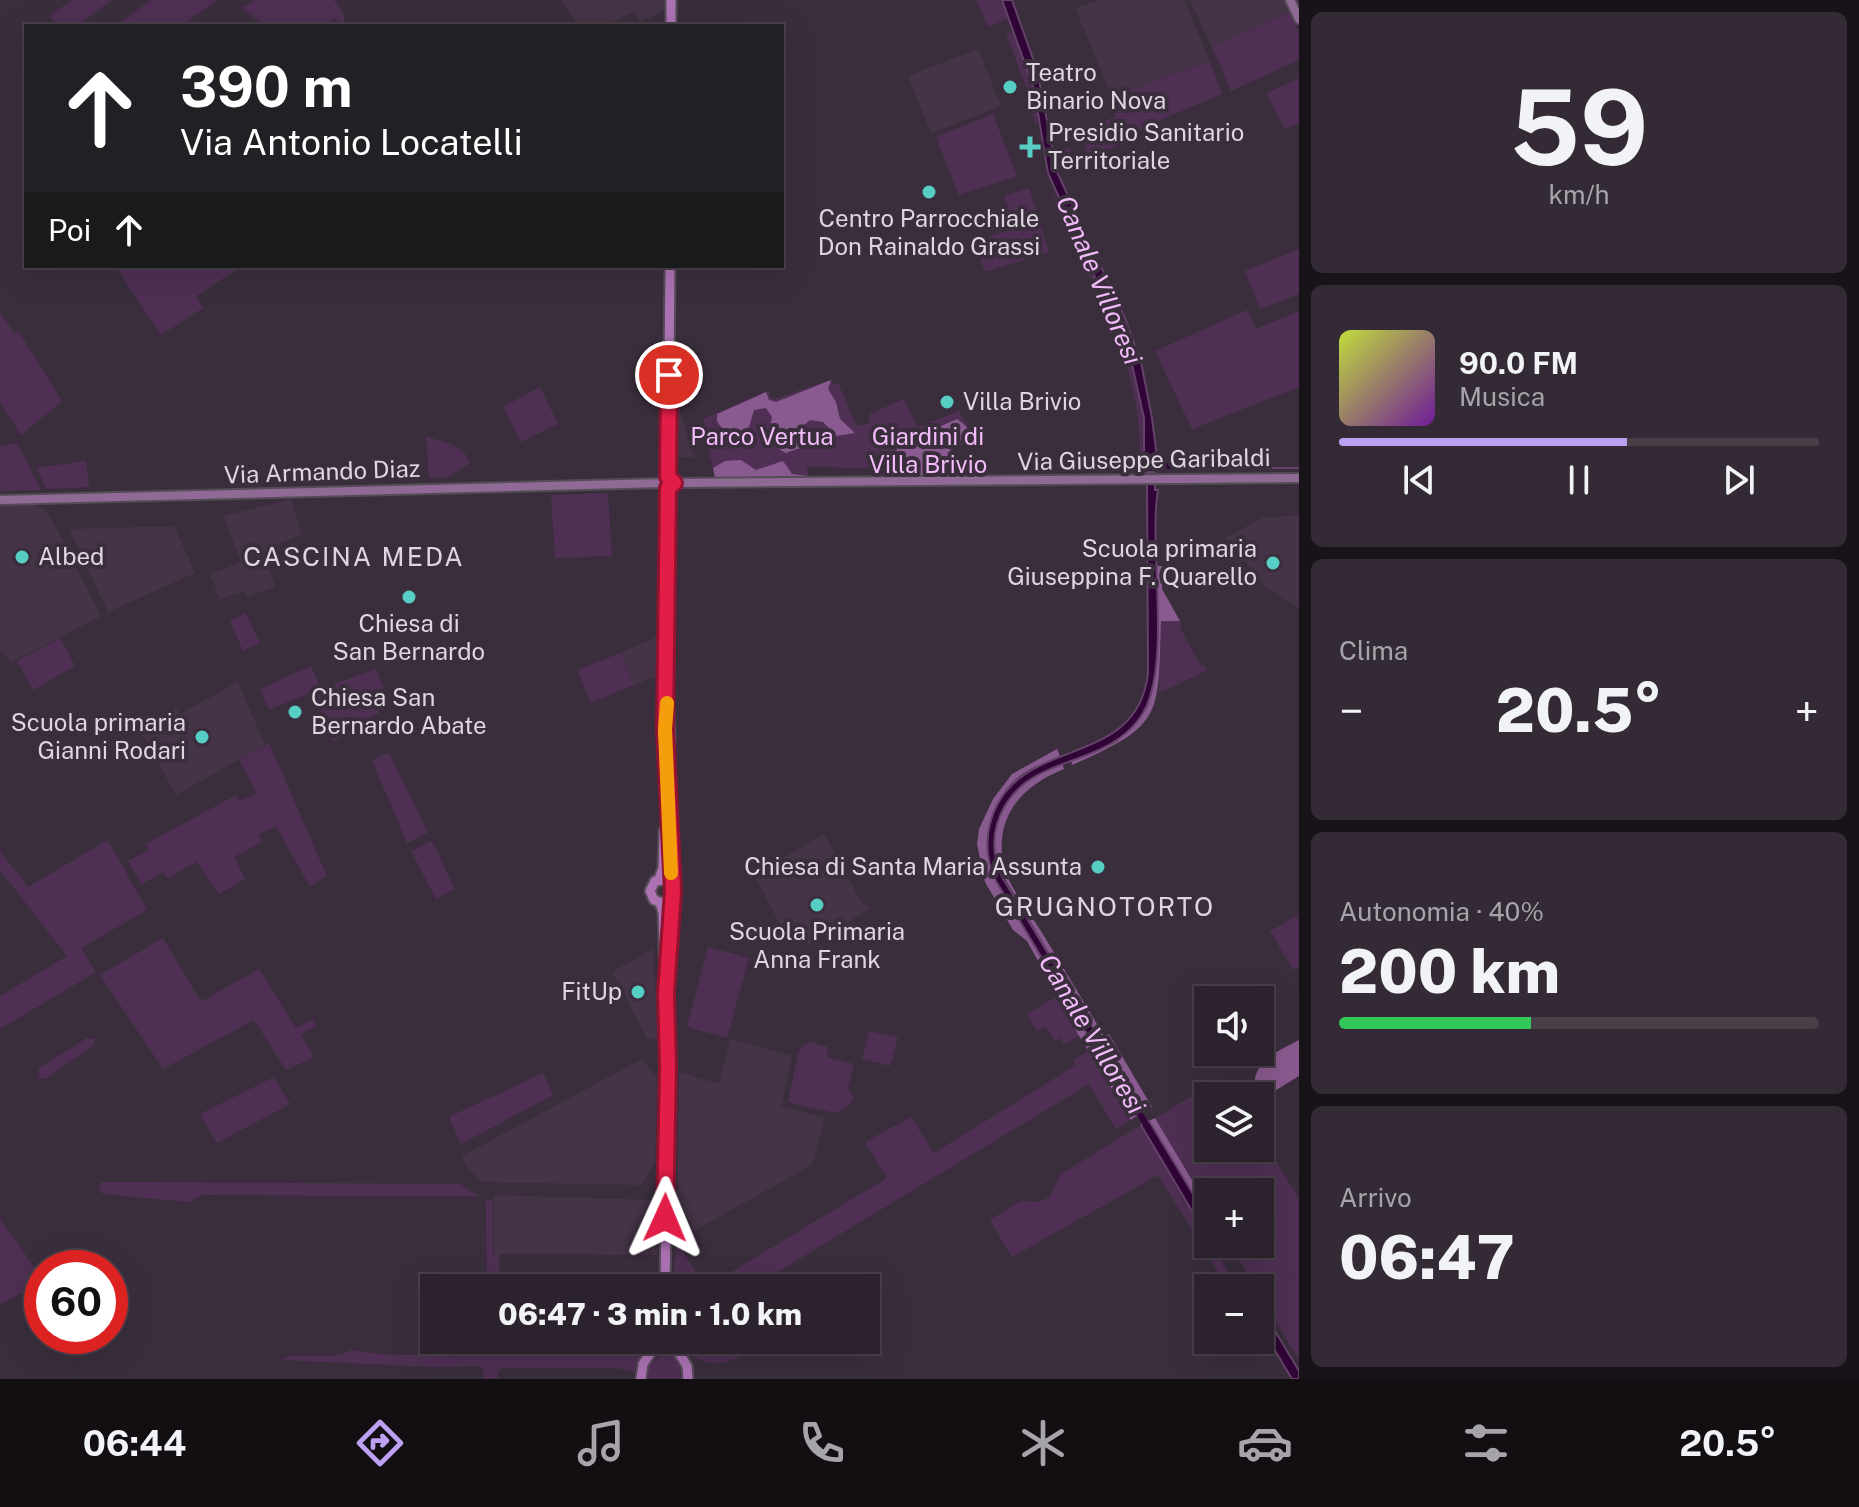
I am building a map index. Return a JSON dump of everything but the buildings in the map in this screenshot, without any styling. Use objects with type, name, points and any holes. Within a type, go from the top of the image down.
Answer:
[{"type":"main road","points":[[671,0],[671,24]]},
{"type":"main road","points":[[1293,0],[1299,8]]},
{"type":"main road","points":[[1293,0],[1299,19]]},
{"type":"main road","points":[[666,993],[672,896],[667,792],[670,268]]},
{"type":"main road","name":"Via Giuseppe Garibaldi","points":[[668,483],[1299,478]]},
{"type":"main road","name":"Via Armando Diaz","points":[[0,500],[668,483]]},
{"type":"main road","points":[[665,1274],[666,993],[663,912],[650,891],[663,868],[667,792]]},
{"type":"main road","points":[[659,879],[671,884]]},
{"type":"main road","points":[[660,903],[672,896]]},
{"type":"main road","points":[[641,1379],[641,1367],[649,1356],[666,1350],[680,1357]]},
{"type":"main road","points":[[678,1354],[687,1366],[688,1379]]},
{"type":"shaded area","points":[[561,0],[664,0],[665,10],[641,22],[633,12],[609,24],[577,24]]},
{"type":"shaded area","points":[[1100,0],[1184,0],[1210,61],[1112,97],[1075,8]]},
{"type":"shaded area","points":[[1190,0],[1284,0],[1289,12],[1212,47]]},
{"type":"shaded area","points":[[978,49],[1001,106],[931,133],[908,76]]},
{"type":"shaded area","points":[[676,408],[679,408],[694,457],[675,458]]},
{"type":"shaded area","points":[[291,499],[302,534],[268,548],[271,557],[266,560],[275,587],[247,597],[245,591],[220,599],[210,574],[241,562],[224,516]]},
{"type":"shaded area","points":[[33,504],[45,510],[55,526],[101,616],[12,662],[0,650],[0,505]]},
{"type":"shaded area","name":"Scuola primaria Giuseppina F. Quarello","points":[[1299,515],[1299,608],[1265,587],[1245,561],[1238,564],[1225,538],[1262,518]]},
{"type":"shaded area","points":[[174,526],[195,573],[108,612],[69,529]]},
{"type":"shaded area","points":[[659,636],[659,675],[634,685],[620,653]]},
{"type":"shaded area","name":"Scuola primaria Gianni Rodari","points":[[238,682],[265,745],[176,795],[139,728],[176,708],[180,714]]},
{"type":"shaded area","name":"Scuola Primaria Anna Frank","points":[[824,834],[863,905],[867,904],[870,909],[808,945],[803,936],[790,943],[754,875]]},
{"type":"shaded area","points":[[653,949],[658,1038],[648,1040],[612,972]]},
{"type":"shaded area","points":[[730,1039],[792,1056],[781,1106],[825,1118],[812,1165],[677,1240],[679,1072],[719,1084]]},
{"type":"shaded area","points":[[642,1059],[656,1076],[657,1086],[655,1163],[641,1185],[483,1182],[468,1169],[462,1156]]},
{"type":"shaded area","points":[[494,1195],[650,1200],[656,1203],[657,1255],[494,1254]]},
{"type":"green space","points":[[72,0],[112,0],[79,24],[56,24],[50,16]]},
{"type":"green space","points":[[151,0],[217,0],[184,24],[119,24]]},
{"type":"green space","points":[[255,0],[334,0],[344,15],[344,24],[334,18],[327,24],[262,24],[242,8]]},
{"type":"green space","points":[[976,0],[1002,0],[1009,18],[988,27]]},
{"type":"green space","points":[[1289,12],[1299,32],[1299,60],[1231,91],[1212,47]]},
{"type":"green space","points":[[1014,31],[1034,89],[1038,123],[1035,124],[1027,89],[1006,34]]},
{"type":"green space","points":[[1210,61],[1222,94],[1167,117],[1130,136],[1126,142],[1071,165],[1065,149],[1069,148],[1073,156],[1087,150],[1080,131],[1115,117],[1112,97]]},
{"type":"green space","points":[[1299,78],[1299,123],[1285,129],[1266,93]]},
{"type":"green space","points":[[993,114],[1017,176],[959,195],[936,137]]},
{"type":"green space","points":[[1049,183],[1130,355],[1144,418],[1146,472],[1140,472],[1139,430],[1123,356]]},
{"type":"green space","points":[[1029,188],[1049,252],[985,272],[975,241],[1014,229],[1004,196]]},
{"type":"green space","points":[[1299,249],[1299,294],[1260,309],[1245,271]]},
{"type":"green space","points":[[116,268],[240,268],[196,296],[203,308],[161,335]]},
{"type":"green space","points":[[1247,310],[1256,329],[1299,311],[1299,387],[1192,429],[1155,351]]},
{"type":"green space","points":[[0,313],[15,334],[19,332],[62,401],[21,435],[0,402]]},
{"type":"green space","name":"Parco Vertua","points":[[831,380],[833,384],[838,383],[855,423],[860,426],[869,423],[870,414],[904,399],[918,427],[959,411],[975,439],[953,449],[959,475],[897,475],[896,471],[887,468],[806,467],[809,476],[716,478],[702,430],[706,429],[703,419],[770,390],[769,396],[774,399]]},
{"type":"green space","points":[[831,380],[828,389],[836,402],[840,419],[855,433],[836,436],[823,422],[810,420],[800,429],[803,447],[786,453],[768,437],[772,417],[766,408],[754,410],[749,427],[740,432],[727,432],[717,421],[717,414],[766,392],[769,400],[776,402]]},
{"type":"green space","points":[[540,387],[558,424],[521,442],[503,407]]},
{"type":"green space","name":"Giardini di Villa Brivio","points":[[957,419],[966,426],[969,437],[950,444],[951,471],[935,476],[907,475],[904,462],[896,451],[901,444],[912,441],[909,430],[931,433],[931,444],[941,445],[944,438],[941,426]]},
{"type":"green space","points":[[426,437],[459,448],[469,464],[448,477],[429,478]]},
{"type":"green space","points":[[17,443],[41,490],[0,491],[0,446]]},
{"type":"green space","points":[[741,460],[756,470],[783,461],[792,474],[809,476],[715,478],[713,468],[725,461]]},
{"type":"green space","points":[[86,461],[89,487],[47,489],[36,468]]},
{"type":"green space","points":[[608,493],[612,556],[555,558],[551,495]]},
{"type":"green space","points":[[1156,566],[1162,566],[1162,589],[1180,621],[1161,621],[1159,678],[1150,714],[1140,727],[1124,739],[1072,765],[1071,760],[1116,742],[1148,706],[1157,621]]},
{"type":"green space","points":[[246,613],[260,643],[243,651],[230,621]]},
{"type":"green space","points":[[1161,621],[1180,621],[1180,628],[1201,666],[1204,665],[1207,670],[1159,692]]},
{"type":"green space","points":[[60,638],[75,666],[33,690],[17,661]]},
{"type":"green space","points":[[620,653],[634,685],[591,703],[577,670]]},
{"type":"green space","points":[[311,666],[321,689],[376,669],[384,688],[371,694],[380,713],[353,725],[355,731],[333,741],[312,692],[269,710],[260,689]]},
{"type":"green space","points":[[269,743],[327,876],[310,887],[276,826],[259,835],[262,842],[234,857],[245,879],[219,894],[197,862],[167,878],[163,872],[142,884],[128,861],[149,850],[146,844],[236,795],[240,801],[257,793],[239,760]]},
{"type":"green space","points":[[1057,749],[1060,756],[1036,766],[1006,789],[991,828],[992,869],[996,881],[1136,1116],[1131,1120],[1079,1036],[1027,941],[1013,930],[985,882],[977,844],[979,829],[993,799],[1012,774]]},
{"type":"green space","points":[[389,753],[428,833],[407,843],[372,760]]},
{"type":"green space","points":[[1062,763],[1064,769],[1035,785],[1014,806],[1003,833],[1004,867],[1016,893],[1104,1036],[1109,1034],[1152,1107],[1143,1111],[998,867],[996,830],[1007,802],[1030,780]]},
{"type":"green space","points":[[108,840],[147,910],[81,948],[96,972],[0,1029],[0,996],[67,956],[0,870],[0,851],[28,887]]},
{"type":"green space","points":[[432,841],[455,889],[436,899],[411,851]]},
{"type":"green space","points":[[1296,916],[1299,922],[1299,966],[1293,970],[1270,931]]},
{"type":"green space","points":[[163,938],[199,999],[204,1000],[259,969],[296,1028],[313,1019],[316,1026],[301,1034],[314,1057],[286,1070],[254,1020],[163,1069],[100,975]]},
{"type":"green space","points":[[708,947],[749,958],[727,1038],[687,1027]]},
{"type":"green space","points":[[1058,996],[1081,1035],[1064,1044],[1060,1038],[1055,1041],[1046,1026],[1037,1031],[1027,1014]]},
{"type":"green space","points":[[869,1031],[898,1038],[890,1066],[862,1059]]},
{"type":"green space","points":[[87,1038],[95,1039],[93,1046],[45,1079],[38,1078],[39,1068]]},
{"type":"green space","points":[[1299,1040],[1299,1076],[1274,1091],[1274,1082],[1255,1082],[1260,1066],[1274,1066],[1274,1054]]},
{"type":"green space","points":[[809,1042],[828,1047],[827,1057],[854,1064],[848,1089],[854,1097],[849,1106],[836,1113],[788,1102],[799,1050]]},
{"type":"green space","points":[[1090,1050],[1131,1120],[1116,1129],[1089,1084],[774,1274],[728,1274],[887,1178],[865,1142],[911,1117],[934,1153],[1076,1065],[1073,1060]]},
{"type":"green space","points":[[543,1073],[553,1095],[461,1144],[449,1117]]},
{"type":"green space","points":[[274,1077],[290,1104],[217,1143],[200,1114]]},
{"type":"green space","points":[[1194,1095],[1194,1162],[1274,1162],[1274,1157],[1299,1199],[1299,1360],[1274,1318],[1274,1274],[1248,1274],[1238,1258],[1274,1258],[1274,1178],[1194,1178],[1194,1183],[1155,1118]]},
{"type":"green space","points":[[1155,1118],[1194,1183],[1194,1196],[1149,1121]]},
{"type":"green space","points":[[1141,1125],[1194,1214],[1194,1233],[1158,1175],[1012,1257],[990,1220],[1021,1201],[1038,1202],[1050,1197],[1061,1174]]},
{"type":"green space","points":[[102,1182],[460,1184],[478,1196],[202,1195],[189,1202],[103,1194],[98,1187]]},
{"type":"green space","points":[[493,1199],[493,1254],[499,1254],[500,1274],[487,1274],[486,1201]]},
{"type":"green space","points":[[0,1219],[24,1253],[24,1291],[0,1304]]},
{"type":"green space","points":[[677,1241],[697,1274],[673,1274]]},
{"type":"green space","points":[[1209,1258],[1220,1258],[1229,1274],[1219,1274]]},
{"type":"green space","points":[[351,1350],[387,1355],[641,1354],[634,1372],[616,1368],[504,1368],[499,1370],[497,1379],[484,1379],[483,1369],[478,1366],[281,1360],[298,1356],[335,1356]]},
{"type":"green space","points":[[665,1354],[674,1357],[684,1369],[685,1379],[647,1379],[650,1363]]},
{"type":"green space","points":[[690,1354],[744,1355],[716,1363]]},
{"type":"water","points":[[1002,0],[1012,0],[1037,70],[1057,172],[1124,316],[1141,362],[1158,465],[1155,472],[1146,472],[1144,467],[1144,418],[1130,355],[1048,173],[1034,89]]},
{"type":"water","points":[[1147,484],[1155,484],[1155,490],[1158,490],[1158,642],[1149,698],[1139,719],[1123,736],[1103,748],[1041,773],[1023,785],[1008,801],[997,824],[994,844],[1002,877],[1143,1111],[1136,1116],[996,881],[988,843],[991,820],[1005,793],[1025,774],[1100,740],[1122,726],[1139,704],[1148,673]]},
{"type":"water","points":[[1149,1121],[1194,1196],[1194,1214],[1141,1125]]},
{"type":"water","points":[[1274,1329],[1299,1371],[1299,1379],[1292,1379],[1274,1349]]},
{"type":"waterway","points":[[1169,466],[1187,467]]},
{"type":"waterway","points":[[1209,469],[1262,468]]},
{"type":"waterway","points":[[1270,468],[1299,468]]},
{"type":"waterway","name":"Canale Villoresi","points":[[1136,1108],[1149,1129]]},
{"type":"slow traffic","points":[[667,703],[665,730],[671,873]]},
{"type":"place","name":"Teatro Binario Nova","points":[[1010,87]]},
{"type":"place","name":"Presidio Sanitario Territoriale","points":[[1030,147]]},
{"type":"place","name":"Centro Parrocchiale Don Rainaldo Grassi","points":[[929,192]]},
{"type":"place","name":"Villa Brivio","points":[[947,402]]},
{"type":"place","name":"Albed","points":[[22,557]]},
{"type":"place","name":"Scuola primaria Giuseppina F. Quarello","points":[[1273,563]]},
{"type":"place","name":"Chiesa di San Bernardo","points":[[409,597]]},
{"type":"place","name":"Chiesa San Bernardo Abate","points":[[295,712]]},
{"type":"place","name":"Scuola primaria Gianni Rodari","points":[[202,737]]},
{"type":"place","name":"Chiesa di Santa Maria Assunta","points":[[1098,867]]},
{"type":"place","name":"Scuola Primaria Anna Frank","points":[[817,905]]},
{"type":"place","name":"FitUp","points":[[638,992]]},
{"type":"district","name":"CASCINA MEDA","points":[[354,557]]},
{"type":"district","name":"GRUGNOTORTO","points":[[1105,907]]},
{"type":"route","points":[[665,1218],[666,993],[673,891],[665,730],[668,699],[668,488],[674,483],[668,477],[669,375]]}]
